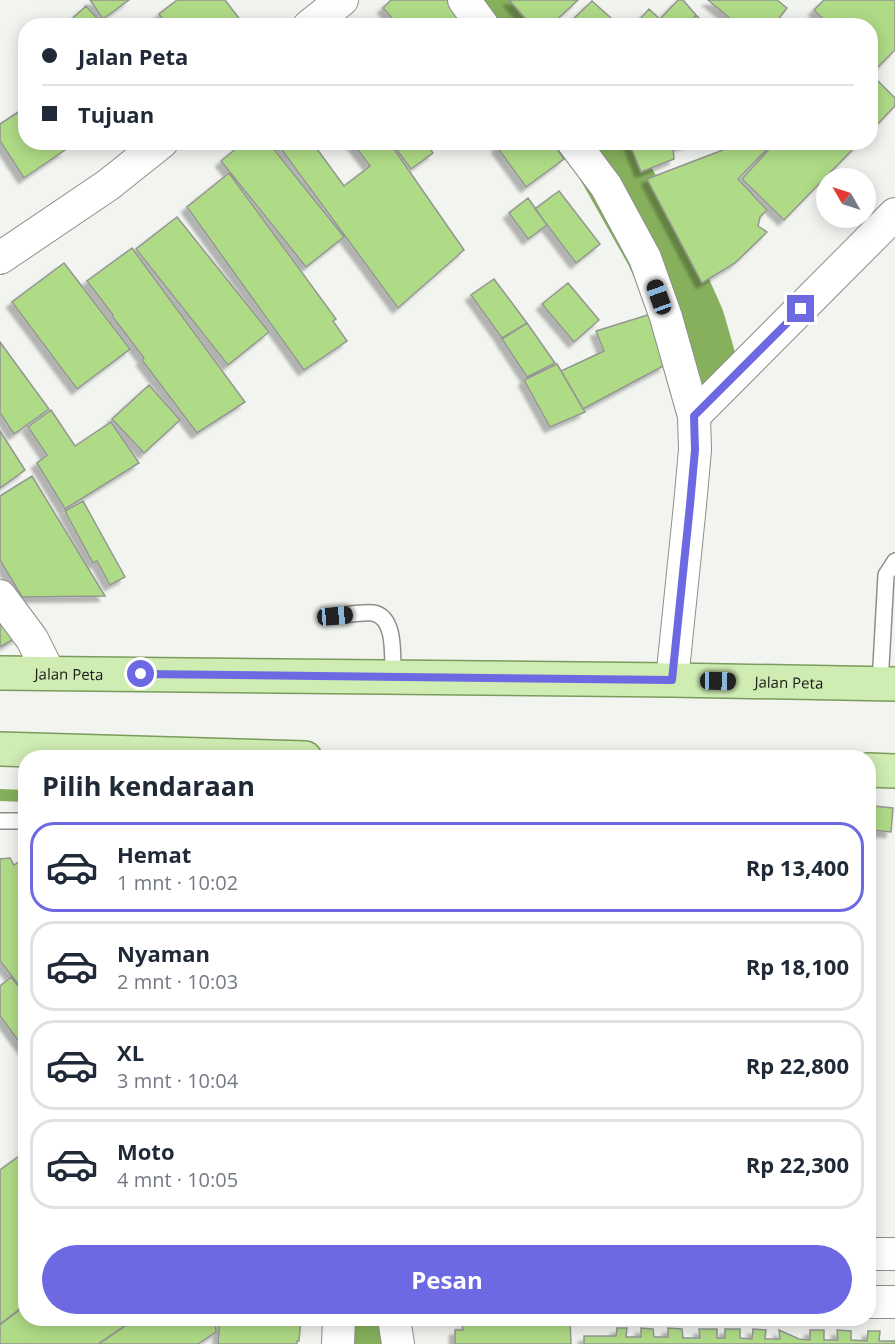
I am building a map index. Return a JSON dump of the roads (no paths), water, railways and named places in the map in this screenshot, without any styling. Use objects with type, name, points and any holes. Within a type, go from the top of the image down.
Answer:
[{"type":"main road","name":"Jalan Peta","points":[[0,673],[887,684]]},
{"type":"main road","points":[[0,749],[18,750]]},
{"type":"main road","points":[[876,770],[895,771]]},
{"type":"street","points":[[319,18],[342,0]]},
{"type":"street","points":[[464,0],[477,18]]},
{"type":"street","points":[[0,258],[108,185],[152,150]]},
{"type":"street","points":[[579,150],[606,186],[645,258],[666,317],[694,416],[695,450],[672,680]]},
{"type":"street","points":[[694,416],[895,214]]},
{"type":"street","points":[[0,596],[32,639],[49,673]]},
{"type":"street","points":[[876,1254],[895,1254]]},
{"type":"street","points":[[876,1302],[895,1302]]},
{"type":"street","points":[[338,1344],[339,1326]]},
{"type":"street","points":[[395,1326],[398,1344]]},
{"type":"lane","points":[[887,684],[886,575],[895,561]]},
{"type":"lane","points":[[335,616],[371,613],[380,615],[384,619],[391,634],[393,677]]},
{"type":"lane","points":[[0,821],[18,820]]},
{"type":"waterway","points":[[492,0],[506,18]]},
{"type":"waterway","points":[[603,150],[659,250],[691,322],[707,378]]},
{"type":"waterway","points":[[0,795],[18,796]]},
{"type":"waterway","points":[[358,1326],[359,1344]]}]
